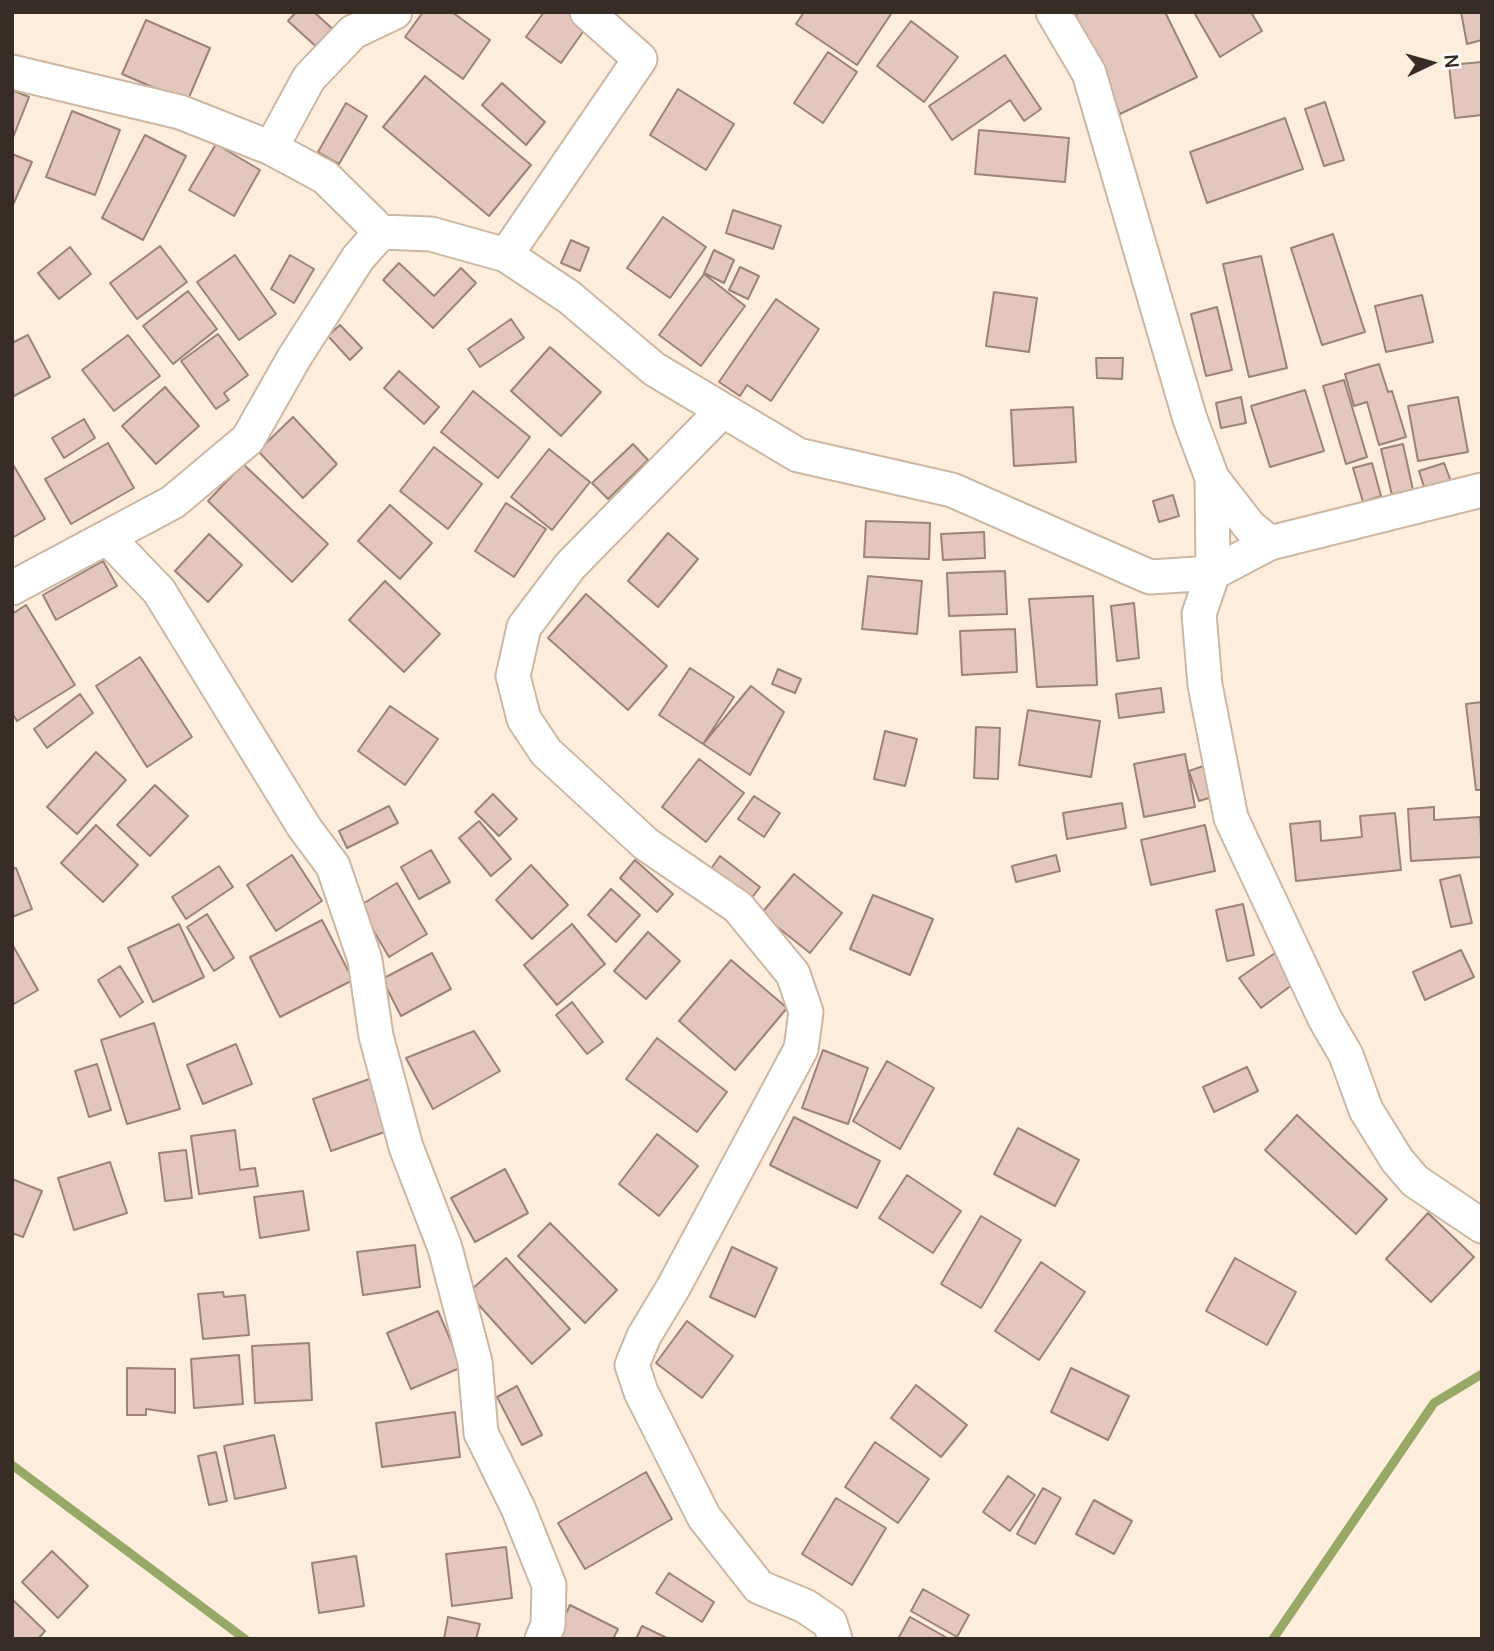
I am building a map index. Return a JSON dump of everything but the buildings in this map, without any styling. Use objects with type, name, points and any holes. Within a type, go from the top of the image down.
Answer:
[{"type":"street","points":[[271,148],[309,78],[353,32],[395,12]]},
{"type":"street","points":[[506,255],[640,59],[587,12]]},
{"type":"street","points":[[1053,12],[1089,73],[1189,418],[1212,478],[1250,527],[1269,543]]},
{"type":"street","points":[[12,72],[180,112],[271,148],[325,177],[381,232],[431,234],[506,255],[569,296],[654,369],[721,412],[798,455],[952,490],[1150,577],[1213,573],[1269,543],[1482,490]]},
{"type":"street","points":[[12,588],[109,539],[173,502],[248,439],[294,358],[358,258],[381,232]]},
{"type":"street","points":[[721,412],[570,566],[524,627],[513,676],[524,719],[546,752],[646,844],[738,907],[793,974],[802,999],[806,1012],[801,1049],[673,1288],[644,1336],[632,1365],[640,1392],[705,1517],[759,1587],[805,1606],[830,1623],[835,1639]]},
{"type":"street","points":[[1212,478],[1213,573],[1199,614],[1205,685],[1231,818],[1325,1019],[1346,1055],[1366,1110],[1397,1160],[1415,1181],[1482,1226]]},
{"type":"street","points":[[109,539],[159,591],[304,827],[333,866],[365,960],[376,1036],[406,1147],[445,1248],[475,1363],[481,1433],[518,1508],[550,1585],[548,1625],[542,1639]]},
{"type":"waterway","points":[[1273,1639],[1434,1403],[1482,1374]]},
{"type":"waterway","points":[[12,1465],[245,1639]]}]
